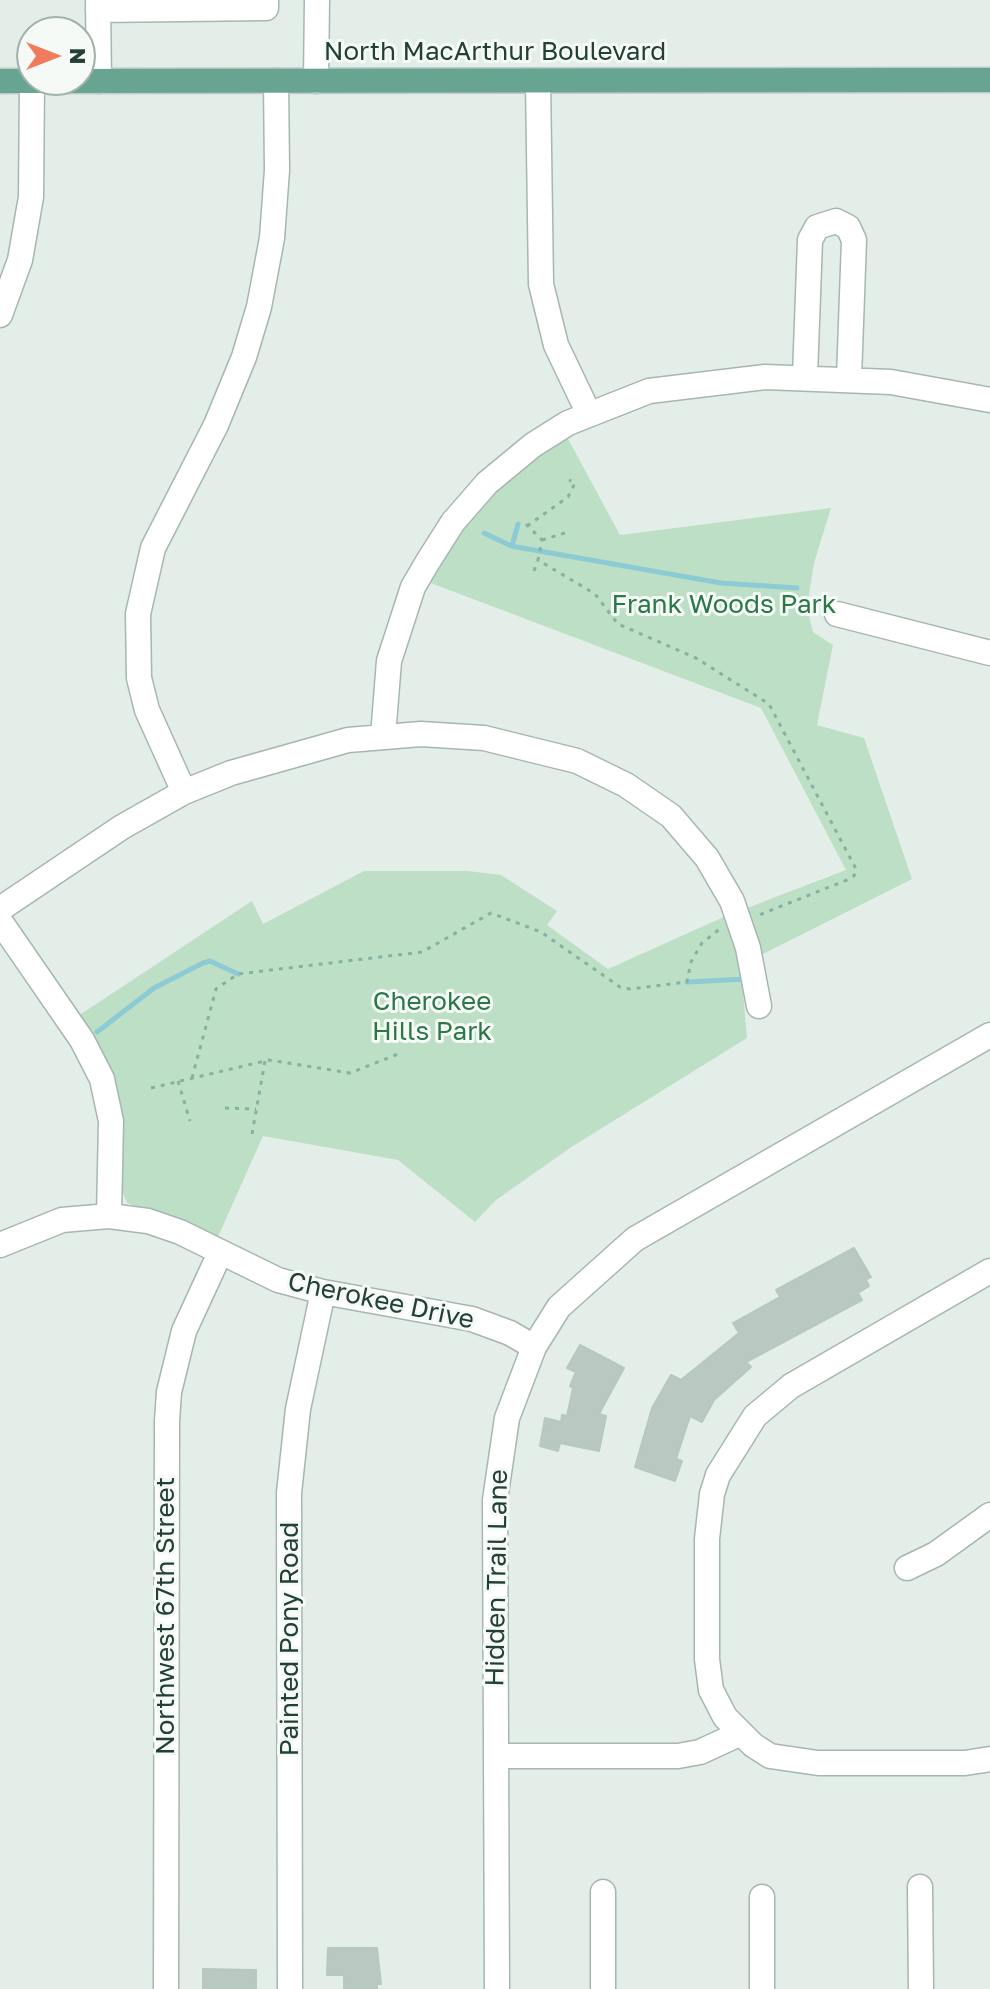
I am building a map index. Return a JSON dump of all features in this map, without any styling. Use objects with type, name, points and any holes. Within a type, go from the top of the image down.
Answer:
[{"type":"main road","name":"North MacArthur Boulevard","points":[[99,81],[990,80]]},
{"type":"street","points":[[99,81],[98,5],[266,8],[266,0]]},
{"type":"street","points":[[316,81],[317,0]]},
{"type":"street","points":[[184,792],[147,710],[139,678],[138,614],[153,548],[216,425],[244,357],[259,307],[275,197],[276,81]]},
{"type":"street","points":[[538,81],[541,284],[556,345],[588,412]]},
{"type":"street","points":[[0,315],[20,260],[31,197],[32,96]]},
{"type":"street","points":[[805,376],[810,240],[817,227],[836,221],[848,227],[854,240],[849,378]]},
{"type":"street","points":[[383,736],[384,690],[396,636],[413,587],[440,540],[470,501],[511,462],[588,412],[679,385],[805,376],[919,386],[990,400]]},
{"type":"street","points":[[837,614],[990,653]]},
{"type":"street","points":[[0,909],[122,827],[184,792],[269,760],[348,740],[383,736],[484,738],[547,752],[603,773],[671,816],[721,878],[740,921],[759,1006]]},
{"type":"street","points":[[0,921],[82,1040],[102,1079],[111,1121],[109,1216]]},
{"type":"street","name":"Hidden Trail Lane","points":[[497,1989],[496,1473],[507,1418],[534,1347],[559,1307],[635,1239],[990,1035]]},
{"type":"street","name":"Cherokee Drive","points":[[0,1245],[62,1220],[109,1216],[164,1225],[278,1280],[323,1292],[472,1319],[510,1333],[534,1347]]},
{"type":"street","name":"Northwest 67th Street","points":[[166,1989],[169,1392],[184,1331],[220,1253]]},
{"type":"street","points":[[990,1271],[791,1386],[755,1416],[727,1457],[715,1485],[708,1516],[707,1659],[718,1707],[739,1734],[770,1756],[793,1761],[965,1763],[990,1759]]},
{"type":"street","name":"Painted Pony Road","points":[[290,1989],[289,1493],[298,1409],[323,1292]]},
{"type":"street","points":[[907,1568],[936,1554],[990,1515]]},
{"type":"street","points":[[496,1756],[678,1756],[700,1752],[739,1734]]},
{"type":"street","points":[[920,1887],[921,1989]]},
{"type":"street","points":[[603,1892],[603,1989]]},
{"type":"street","points":[[762,1897],[762,1989]]},
{"type":"path","points":[[542,542],[526,525],[568,497],[575,483],[569,480]]},
{"type":"path","points":[[542,542],[565,533]]},
{"type":"path","points":[[534,571],[542,542]]},
{"type":"path","points":[[192,1078],[216,989],[238,974],[422,952],[491,913],[541,932],[620,987],[630,989],[687,982],[691,962],[702,943],[717,930],[854,876],[856,869],[769,704],[696,658],[618,624],[595,594],[539,558]]},
{"type":"path","points":[[151,1088],[265,1061],[350,1073],[398,1054]]},
{"type":"path","points":[[252,1134],[265,1061]]},
{"type":"path","points":[[178,1081],[190,1121]]},
{"type":"path","points":[[225,1108],[256,1109]]},
{"type":"green space","name":"Frank Woods Park","points":[[567,437],[620,535],[831,508],[814,563],[807,607],[813,632],[833,645],[817,725],[864,738],[912,879],[761,955],[747,908],[846,870],[761,708],[428,582],[479,505],[530,461]]},
{"type":"green space","name":"Cherokee Hills Park","points":[[364,871],[468,871],[501,875],[557,911],[547,925],[608,969],[726,916],[741,969],[747,1038],[573,1146],[496,1200],[475,1222],[398,1160],[263,1136],[217,1239],[127,1203],[121,1188],[122,1123],[118,1093],[107,1062],[78,1016],[252,901],[263,924]]},
{"type":"building","points":[[854,1248],[871,1277],[866,1280],[869,1286],[858,1293],[862,1300],[746,1362],[751,1367],[714,1400],[702,1422],[690,1416],[676,1459],[682,1461],[675,1481],[635,1467],[652,1408],[671,1375],[681,1380],[739,1333],[733,1323],[780,1297],[776,1290]]},
{"type":"building","points":[[580,1345],[624,1368],[599,1414],[606,1416],[599,1451],[560,1443],[558,1451],[540,1446],[545,1418],[561,1422],[562,1415],[567,1416],[573,1388],[570,1386],[576,1372],[567,1368]]},
{"type":"building","points":[[328,1948],[377,1948],[381,1984],[377,1984],[377,1989],[344,1989],[344,1975],[327,1975]]},
{"type":"building","points":[[203,1969],[256,1970],[256,1989],[203,1989]]},
{"type":"waterway","points":[[512,546],[518,524]]},
{"type":"waterway","points":[[484,533],[511,546],[721,583],[797,588]]},
{"type":"waterway","points":[[97,1032],[154,988],[203,963],[210,961],[238,974]]},
{"type":"waterway","points":[[687,982],[746,979]]}]
